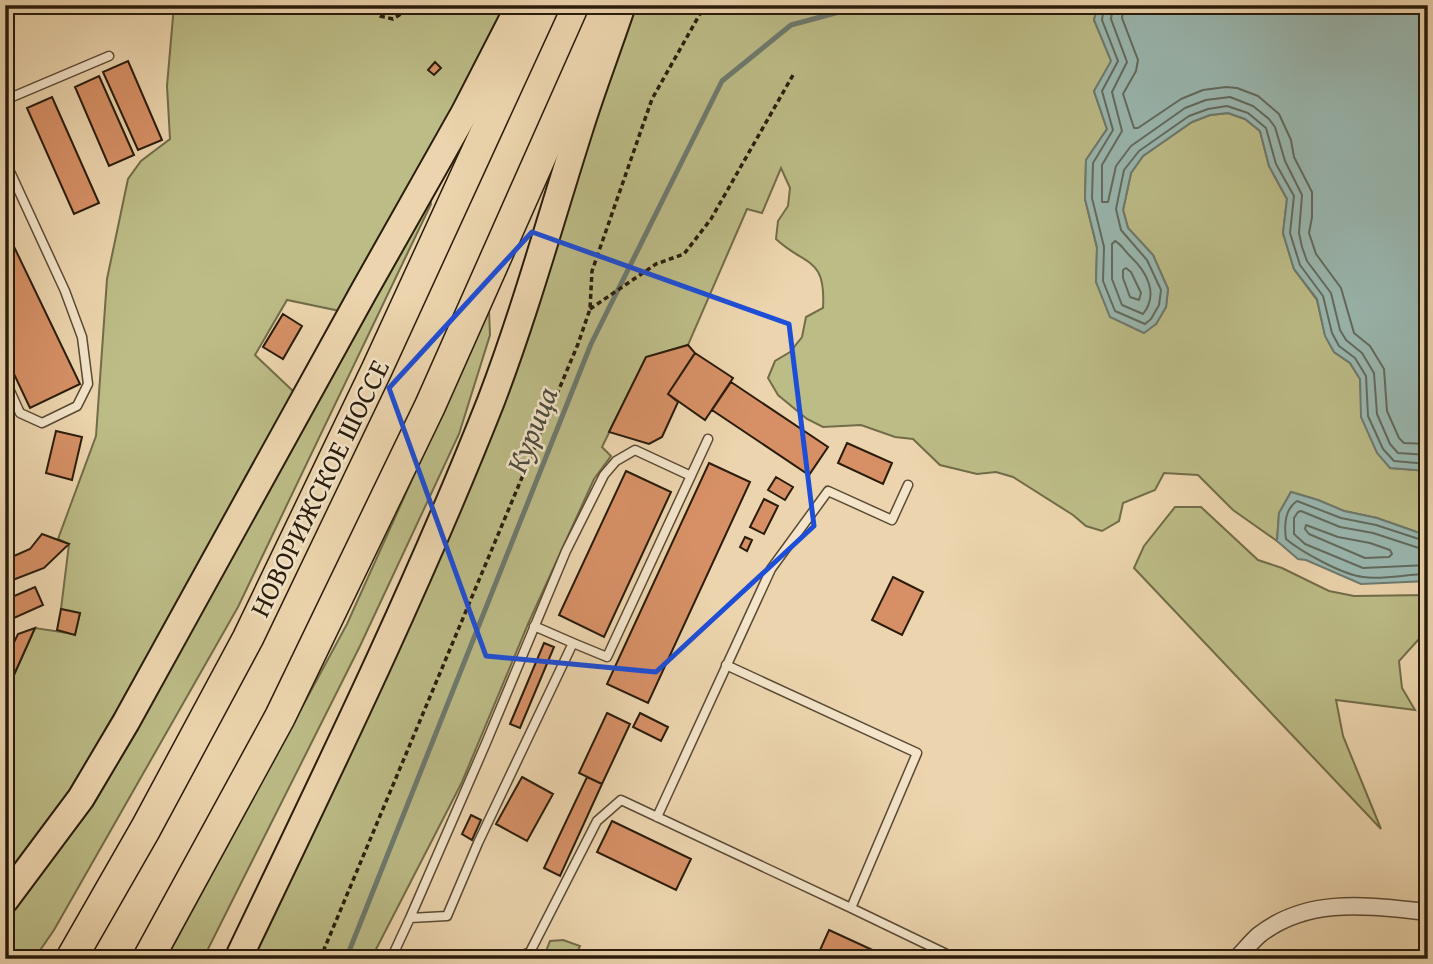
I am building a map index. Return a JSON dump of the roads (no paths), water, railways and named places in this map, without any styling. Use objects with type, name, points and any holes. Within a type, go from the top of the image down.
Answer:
[{"type":"highway","name":"НОВОРИЖСКОЕ ШОССЕ","points":[[71,959],[146,828],[248,638],[382,357],[544,5]]},
{"type":"highway","points":[[148,959],[281,717],[430,406],[608,5]]},
{"type":"main road","points":[[5,900],[81,798],[126,722],[363,290],[465,112],[520,5]]},
{"type":"main road","points":[[237,959],[318,793],[441,524],[492,399],[531,288],[579,128],[622,5]]},
{"type":"street","points":[[1236,959],[1259,935],[1297,913],[1326,906],[1359,905],[1428,912]]},
{"type":"lane","points":[[5,100],[109,56]]},
{"type":"lane","points":[[5,162],[8,177],[65,291],[82,337],[88,384],[77,406],[42,423],[20,414],[5,380]]},
{"type":"lane","points":[[534,626],[607,657],[708,439]]},
{"type":"lane","points":[[391,959],[534,626],[604,475],[617,461],[635,450],[691,476]]},
{"type":"lane","points":[[657,817],[771,569],[828,491],[892,520],[908,485]]},
{"type":"lane","points":[[410,918],[447,916],[478,842],[573,643]]},
{"type":"lane","points":[[726,664],[917,753],[851,908]]},
{"type":"lane","points":[[513,959],[530,952],[597,821],[621,800],[957,959]]},
{"type":"water","points":[[1098,5],[1428,5],[1428,471],[1390,468],[1377,453],[1361,417],[1360,379],[1350,363],[1334,352],[1325,336],[1317,299],[1294,269],[1283,233],[1287,199],[1269,166],[1260,131],[1245,119],[1228,113],[1210,115],[1192,122],[1143,156],[1131,173],[1123,210],[1128,228],[1153,255],[1168,289],[1166,307],[1156,324],[1144,333],[1110,317],[1096,282],[1097,247],[1085,199],[1086,160],[1107,129],[1094,91],[1111,61],[1094,20]]},
{"type":"water","points":[[1291,492],[1428,536],[1428,581],[1361,584],[1298,559],[1277,541],[1279,513]]},
{"type":"waterway","name":"Курица","points":[[346,959],[591,344],[722,81],[791,25],[865,5]]}]
